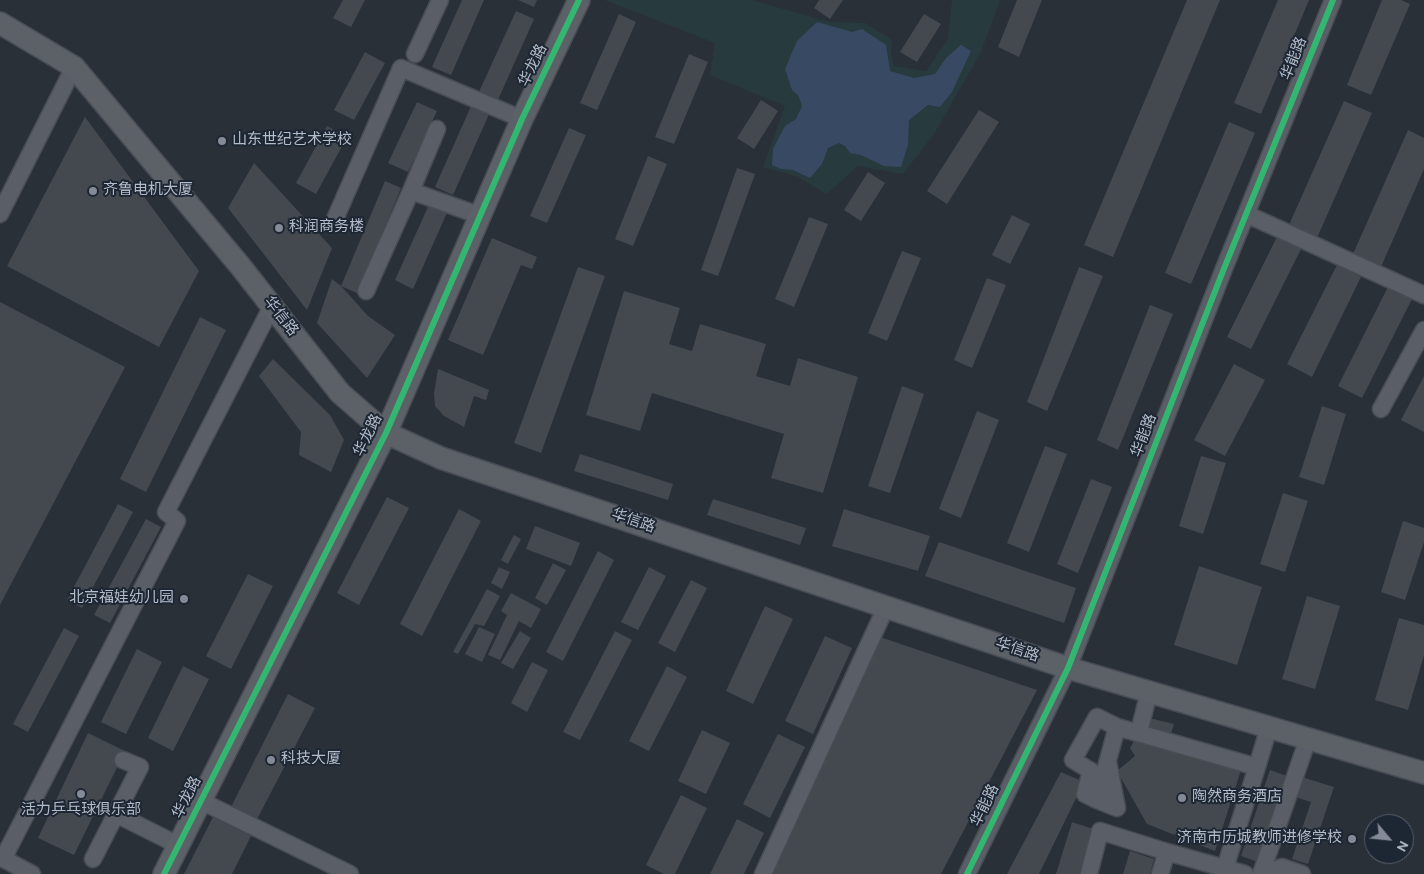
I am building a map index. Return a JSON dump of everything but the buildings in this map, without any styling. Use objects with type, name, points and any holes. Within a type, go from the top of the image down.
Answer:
[{"type":"main road","name":"华龙路","points":[[164,874],[386,432],[522,119],[579,0]]},
{"type":"main road","name":"华信路","points":[[0,23],[74,67],[272,306],[340,393],[386,432],[441,458],[1068,668],[1424,773]]},
{"type":"street","points":[[416,54],[440,0]]},
{"type":"street","name":"华能路","points":[[967,874],[1068,668],[1246,214],[1333,0]]},
{"type":"street","points":[[0,214],[74,67]]},
{"type":"street","points":[[335,219],[401,68],[522,119]]},
{"type":"street","points":[[366,292],[412,191],[437,129]]},
{"type":"street","points":[[412,191],[481,216]]},
{"type":"street","points":[[1246,214],[1424,296]]},
{"type":"street","points":[[32,874],[2,858],[177,521],[166,512],[272,306]]},
{"type":"street","points":[[1381,409],[1424,330]]},
{"type":"street","points":[[763,874],[886,607]]},
{"type":"street","points":[[1139,732],[1149,692]]},
{"type":"street","points":[[1108,762],[1117,808],[1085,794],[1091,771],[1072,760],[1097,717],[1118,727],[1256,767]]},
{"type":"street","points":[[1097,800],[1118,727]]},
{"type":"street","points":[[1224,868],[1269,728]]},
{"type":"street","points":[[1261,874],[1308,739]]},
{"type":"street","points":[[93,859],[140,767],[123,760]]},
{"type":"street","points":[[201,801],[350,874]]},
{"type":"street","points":[[116,814],[178,845]]},
{"type":"street","points":[[1088,874],[1100,831],[1245,874]]},
{"type":"street","points":[[1160,874],[1167,852]]},
{"type":"street","points":[[1266,874],[1282,867],[1302,874]]},
{"type":"green space","points":[[605,0],[752,0],[829,22],[865,23],[892,40],[891,52],[894,66],[926,71],[948,39],[952,0],[1000,0],[981,52],[934,134],[903,174],[858,166],[827,194],[796,176],[763,167],[785,106],[710,75],[715,43]]},
{"type":"water","points":[[817,22],[852,32],[862,29],[886,45],[890,71],[914,78],[935,74],[946,58],[961,45],[971,51],[952,92],[940,107],[928,105],[909,120],[908,145],[901,167],[884,166],[861,155],[850,153],[845,146],[839,143],[828,148],[822,164],[810,178],[793,170],[781,169],[772,165],[773,149],[785,126],[796,119],[802,106],[798,95],[792,90],[785,69],[797,41]]},
{"type":"cycle path","points":[[164,874],[386,433],[522,119],[579,0]]},
{"type":"cycle path","points":[[967,874],[1068,668],[1223,271],[1333,0]]},
{"type":"place","name":"山东世纪艺术学校","points":[[222,141]]},
{"type":"place","name":"齐鲁电机大厦","points":[[93,191]]},
{"type":"place","name":"科润商务楼","points":[[279,228]]},
{"type":"place","name":"北京福娃幼儿园","points":[[184,599]]},
{"type":"place","name":"科技大厦","points":[[271,760]]},
{"type":"place","name":"活力乒乓球俱乐部","points":[[81,794]]},
{"type":"place","name":"陶然商务酒店","points":[[1182,798]]},
{"type":"place","name":"济南市历城教师进修学校","points":[[1352,839]]}]
